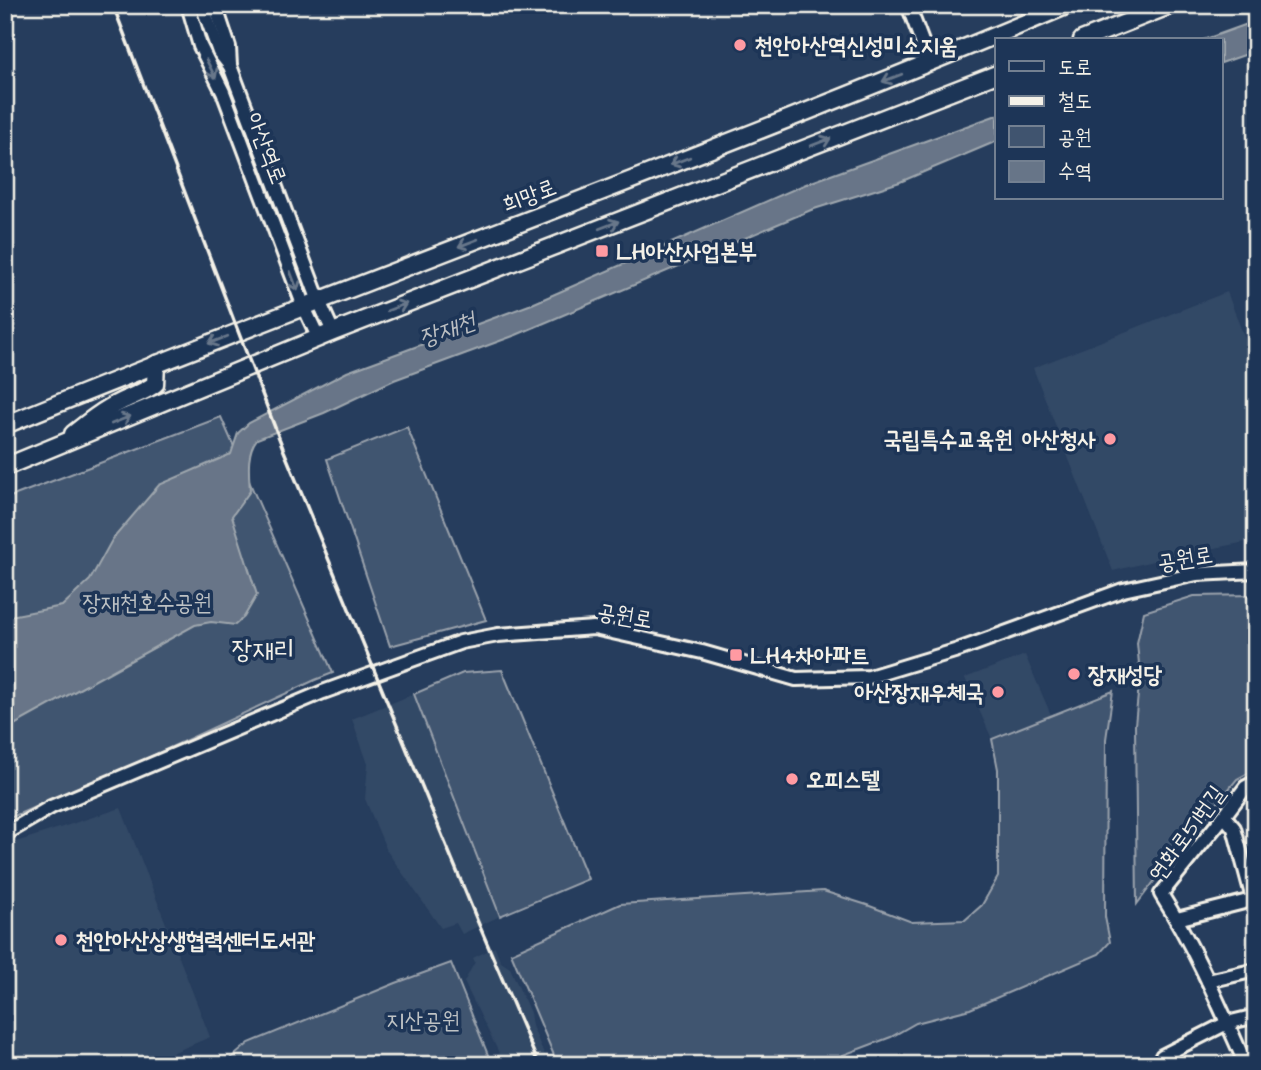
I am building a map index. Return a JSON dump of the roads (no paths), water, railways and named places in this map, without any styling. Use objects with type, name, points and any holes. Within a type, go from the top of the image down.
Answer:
[{"type":"main road","name":"희망로","points":[[5,425],[930,63],[1068,5]]},
{"type":"main road","points":[[1087,38],[1171,5]]},
{"type":"main road","points":[[5,467],[326,335],[995,75]]},
{"type":"main road","points":[[58,446],[98,414],[155,384],[156,364]]},
{"type":"street","points":[[178,5],[200,46]]},
{"type":"street","name":"아산역로","points":[[188,5],[200,46],[223,92],[312,304]]},
{"type":"street","name":"아산역로","points":[[202,5],[219,52],[230,66],[312,304]]},
{"type":"street","points":[[215,5],[229,47],[230,66]]},
{"type":"street","points":[[908,5],[930,63]]},
{"type":"street","points":[[312,304],[326,335]]},
{"type":"street","name":"공원로","points":[[5,834],[51,807],[298,703],[461,642],[498,635],[594,628],[702,652],[796,679],[869,677],[958,650],[1123,590],[1197,574],[1256,571]]},
{"type":"street","name":"연화로51번길","points":[[1246,1065],[1208,981],[1177,919],[1161,894],[1245,787],[1256,782]]},
{"type":"street","points":[[1177,919],[1254,899],[1234,828],[1224,816]]},
{"type":"street","points":[[1208,981],[1256,970]]},
{"type":"street","points":[[1162,1056],[1227,1023],[1256,1016]]},
{"type":"water","points":[[1256,21],[1256,51],[1222,63],[1222,38],[1209,38]]},
{"type":"water","points":[[995,116],[995,142],[900,182],[811,210],[516,335],[394,380],[324,413],[257,439],[250,457],[250,491],[232,516],[257,595],[244,617],[235,625],[211,622],[195,625],[5,730],[5,617],[62,606],[90,580],[112,540],[159,485],[231,454],[238,433],[249,423],[347,372],[532,304],[806,184]]},
{"type":"railway","points":[[113,5],[284,451],[539,1065]]},
{"type":"place","name":"천안아산역신성미소지움","points":[[740,45]]},
{"type":"place","name":"LH아산사업본부","points":[[602,251]]},
{"type":"place","name":"국립특수교육원 아산청사","points":[[1110,439]]},
{"type":"place","name":"LH4차아파트","points":[[736,655]]},
{"type":"place","name":"장재성당","points":[[1074,674]]},
{"type":"place","name":"아산장재우체국","points":[[998,692]]},
{"type":"place","name":"오피스텔","points":[[792,779]]},
{"type":"place","name":"천안아산상생협력센터도서관","points":[[61,940]]},
{"type":"district","name":"장재리","points":[[263,649]]},
{"type":"water label","name":"장재천","points":[[447,329]]},
{"type":"park label","name":"장재천호수공원","points":[[147,602]]},
{"type":"park label","name":"지산공원","points":[[423,1020]]}]
